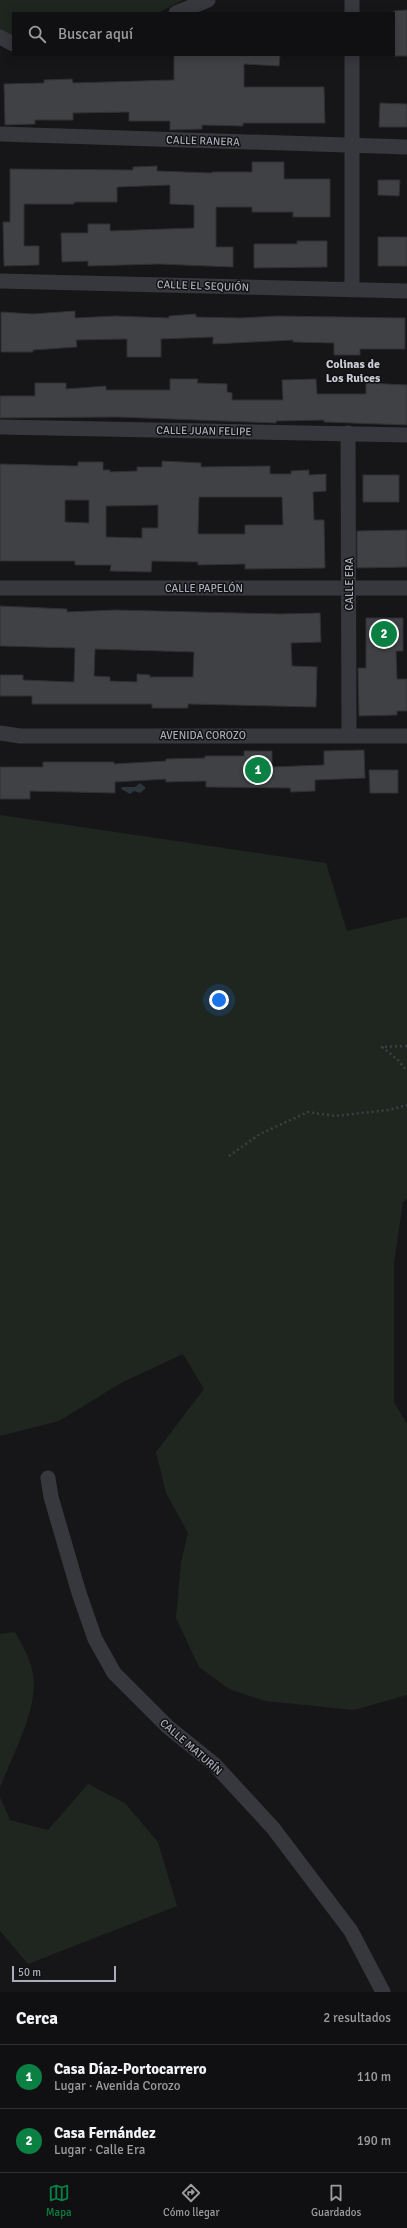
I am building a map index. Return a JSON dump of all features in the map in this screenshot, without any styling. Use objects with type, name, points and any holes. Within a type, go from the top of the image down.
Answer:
[{"type":"street","points":[[178,12],[208,0]]},
{"type":"street","points":[[352,0],[352,12]]},
{"type":"street","points":[[0,37],[12,43]]},
{"type":"street","points":[[352,56],[352,290]]},
{"type":"street","name":"CALLE RANERA","points":[[0,134],[407,147]]},
{"type":"street","name":"CALLE EL SEQUIÓN","points":[[0,281],[407,291]]},
{"type":"street","name":"CALLE JUAN FELIPE","points":[[0,427],[407,435]]},
{"type":"street","name":"CALLE ERA","points":[[348,434],[350,587],[349,735]]},
{"type":"street","name":"CALLE PAPELÓN","points":[[0,588],[407,588]]},
{"type":"street","name":"AVENIDA COROZO","points":[[0,733],[20,736],[407,736]]},
{"type":"street","name":"CALLE MATURÍN","points":[[48,1478],[51,1497],[79,1593],[95,1639],[114,1673],[168,1727],[214,1764],[273,1828],[351,1931],[383,1992]]},
{"type":"path","points":[[407,1046],[382,1047],[398,1060],[407,1071]]},
{"type":"path","points":[[229,1156],[260,1134],[308,1112],[335,1116],[389,1110],[407,1105]]},
{"type":"shaded area","points":[[0,0],[183,0],[160,12],[12,12],[12,42],[0,37]]},
{"type":"shaded area","points":[[140,783],[145,787],[145,789],[140,793],[134,791],[130,794],[121,789],[122,787],[135,787]]},
{"type":"shaded area","points":[[0,815],[326,863],[347,931],[407,917],[407,1199],[403,1202],[394,1263],[394,1402],[407,1424],[407,1695],[354,1710],[265,1701],[229,1689],[199,1667],[176,1618],[181,1562],[188,1533],[166,1493],[156,1452],[204,1389],[183,1354],[121,1383],[59,1421],[0,1436]]},
{"type":"shaded area","points":[[15,1632],[25,1650],[34,1677],[33,1696],[22,1736],[0,1788],[0,1634]]},
{"type":"shaded area","points":[[88,1784],[125,1803],[158,1842],[177,1906],[28,1964],[0,1931],[0,1797],[10,1820],[48,1830]]},
{"type":"building","points":[[407,10],[407,56],[395,56],[394,11]]},
{"type":"building","points":[[174,56],[280,56],[279,66],[244,64],[244,87],[324,87],[325,123],[243,123],[243,126],[202,125],[202,129],[170,130],[170,121],[129,121],[129,112],[73,113],[73,120],[35,120],[35,124],[5,125],[4,84],[44,83],[44,80],[72,79],[73,83],[174,80]]},
{"type":"building","points":[[380,103],[407,104],[407,127],[379,127]]},
{"type":"building","points":[[252,162],[284,162],[284,179],[330,179],[330,217],[293,217],[293,212],[252,212],[252,207],[216,207],[216,247],[233,247],[233,267],[159,264],[88,266],[88,261],[62,262],[61,233],[88,233],[88,224],[110,224],[110,231],[194,228],[194,205],[170,204],[170,185],[117,187],[117,202],[24,204],[24,246],[39,246],[39,265],[4,266],[3,222],[10,222],[10,169],[133,170],[133,167],[157,166],[157,171],[212,173],[252,172]]},
{"type":"building","points":[[378,180],[400,180],[399,196],[378,195]]},
{"type":"building","points":[[378,237],[407,237],[407,266],[378,266]]},
{"type":"building","points":[[297,241],[327,241],[327,267],[254,268],[254,244],[297,244]]},
{"type":"building","points":[[75,311],[75,318],[115,316],[169,318],[169,316],[196,314],[196,317],[240,318],[277,316],[405,318],[405,349],[360,349],[360,355],[334,355],[334,343],[293,342],[293,340],[213,344],[213,337],[161,339],[161,357],[127,357],[127,339],[76,340],[77,347],[33,350],[33,352],[1,352],[1,312],[33,314]]},
{"type":"building","points":[[170,379],[198,379],[197,383],[227,384],[227,392],[232,393],[232,400],[283,400],[282,380],[316,379],[317,394],[366,394],[366,383],[407,385],[407,425],[324,422],[324,420],[276,421],[276,423],[118,417],[0,418],[0,396],[35,396],[35,383],[66,383],[66,389],[106,386],[106,390],[170,390]]},
{"type":"building","points":[[162,461],[201,463],[201,467],[270,466],[270,474],[291,474],[291,471],[309,470],[309,475],[326,474],[326,491],[313,492],[314,520],[324,520],[325,568],[245,569],[245,564],[198,565],[198,562],[152,561],[151,572],[110,571],[111,565],[75,565],[75,561],[0,561],[0,464],[78,466],[78,462],[103,462],[103,470],[110,470],[110,472],[137,471],[137,467],[162,467]],"holes":[[[199,497],[282,497],[283,525],[245,525],[245,534],[198,534]],[[65,500],[89,500],[89,523],[65,522]],[[158,505],[158,528],[142,528],[142,538],[106,537],[106,506]]]},
{"type":"building","points":[[363,475],[399,475],[399,502],[363,502]]},
{"type":"building","points":[[407,530],[407,567],[357,568],[357,531]]},
{"type":"building","points":[[0,606],[67,609],[67,612],[116,610],[281,614],[320,613],[321,642],[291,643],[292,666],[317,667],[316,707],[188,704],[188,708],[152,708],[152,704],[32,704],[32,696],[0,696],[0,675],[23,675],[23,680],[74,682],[75,648],[0,646]],"holes":[[[95,649],[194,652],[193,677],[150,677],[150,675],[137,674],[137,682],[110,681],[110,677],[94,676]]]},
{"type":"building","points":[[366,618],[403,618],[403,651],[396,651],[397,679],[407,679],[407,711],[397,711],[397,715],[359,716],[358,668],[366,668]]},
{"type":"building","points":[[364,750],[365,778],[315,780],[315,791],[291,792],[290,788],[206,787],[206,781],[166,782],[166,779],[115,782],[115,793],[30,791],[30,799],[0,799],[0,767],[43,767],[43,762],[114,762],[114,764],[166,761],[166,759],[205,758],[205,756],[244,756],[244,751],[272,751],[272,767],[324,765],[324,751]]},
{"type":"building","points":[[369,770],[398,770],[398,793],[370,793]]},
{"type":"place","name":"Casa Fernández","points":[[384,634]]},
{"type":"place","name":"Casa Díaz-Portocarrero","points":[[258,770]]},
{"type":"district","name":"Colinas de Los Ruices","points":[[353,371]]}]
